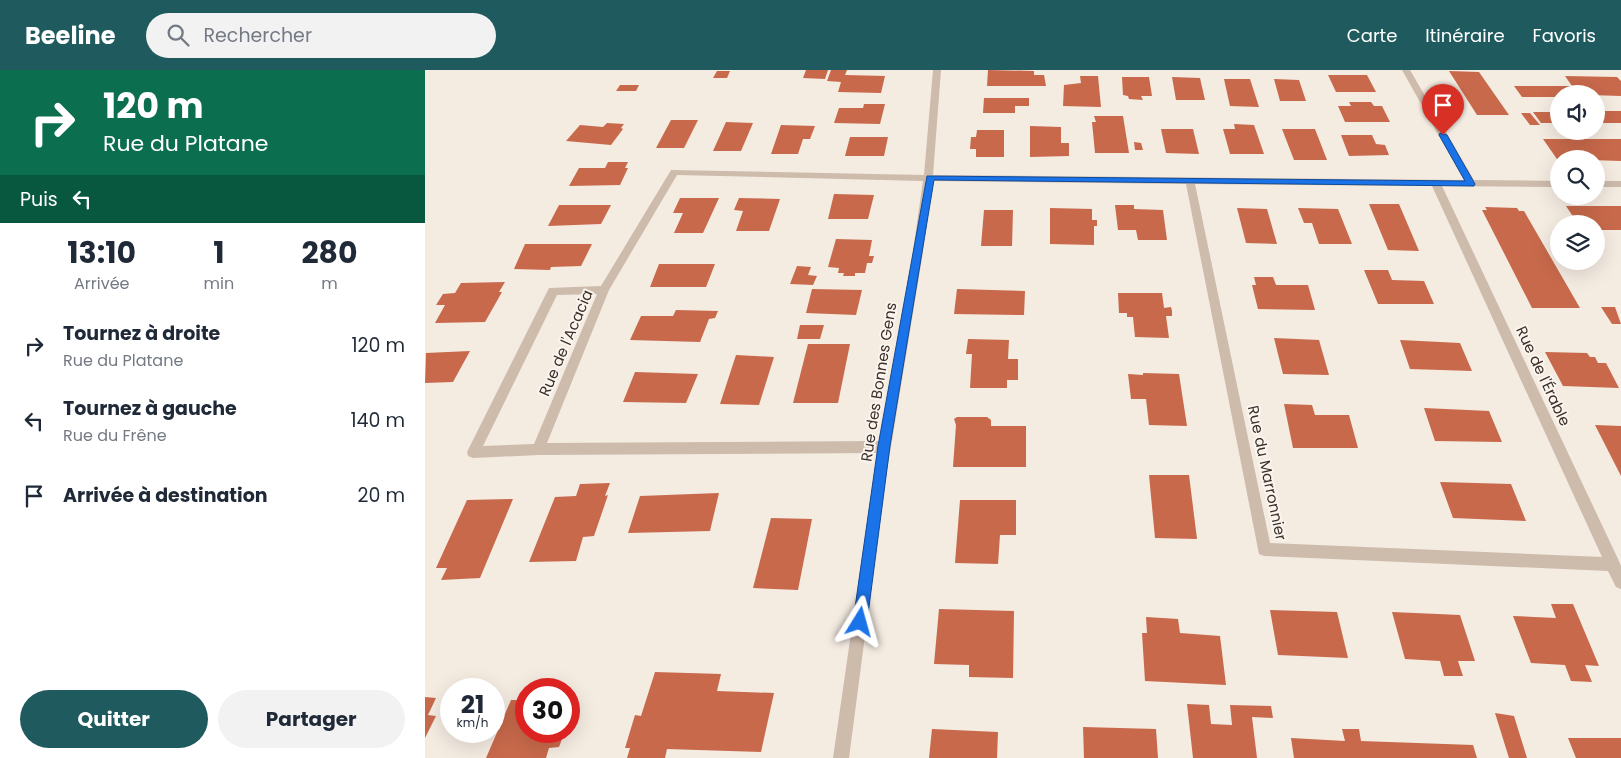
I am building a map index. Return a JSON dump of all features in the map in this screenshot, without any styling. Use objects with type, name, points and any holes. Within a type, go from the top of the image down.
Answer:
[{"type":"street","name":"Rue des Bonnes Gens","points":[[841,758],[884,446],[930,178],[935,129],[937,70]]},
{"type":"street","points":[[1406,70],[1471,184]]},
{"type":"street","name":"Rue de l'Acacia","points":[[538,450],[604,290],[674,172],[930,178]]},
{"type":"street","points":[[930,178],[1550,184]]},
{"type":"street","name":"Rue du Marronnier","points":[[1190,181],[1265,550],[1613,564]]},
{"type":"street","name":"Rue de l'Érable","points":[[1436,184],[1621,582]]},
{"type":"street","points":[[1605,184],[1621,184]]},
{"type":"street","points":[[604,290],[553,291],[473,452],[884,446]]},
{"type":"building","points":[[806,70],[828,70],[825,79],[803,78]]},
{"type":"building","points":[[831,70],[847,70],[845,75],[885,76],[881,93],[838,92],[841,82],[827,81]]},
{"type":"building","points":[[988,70],[1034,71],[1034,75],[1044,75],[1046,86],[987,86]]},
{"type":"building","points":[[717,71],[730,71],[727,78],[713,78]]},
{"type":"building","points":[[1449,71],[1479,72],[1509,115],[1477,115]]},
{"type":"building","points":[[1328,75],[1367,75],[1376,92],[1336,92]]},
{"type":"building","points":[[1080,76],[1098,76],[1101,107],[1063,106],[1064,85],[1081,83]]},
{"type":"building","points":[[1565,76],[1617,77],[1621,81],[1621,96],[1605,95],[1605,85],[1571,85]]},
{"type":"building","points":[[1122,77],[1149,77],[1152,96],[1141,96],[1143,100],[1129,99],[1128,96],[1123,95]]},
{"type":"building","points":[[1172,77],[1200,78],[1205,100],[1176,100]]},
{"type":"building","points":[[1224,79],[1250,79],[1259,107],[1230,106]]},
{"type":"building","points":[[1274,79],[1299,80],[1306,101],[1280,101]]},
{"type":"building","points":[[620,85],[639,85],[636,91],[616,91]]},
{"type":"building","points":[[1514,86],[1550,86],[1550,97],[1522,97]]},
{"type":"building","points":[[984,98],[1029,98],[1029,106],[1015,106],[1015,113],[983,113]]},
{"type":"building","points":[[1349,102],[1371,102],[1374,106],[1382,106],[1390,122],[1345,122],[1338,106],[1351,106]]},
{"type":"building","points":[[864,104],[885,104],[880,124],[834,123],[839,108],[863,108]]},
{"type":"building","points":[[1605,111],[1621,111],[1621,123],[1605,123]]},
{"type":"building","points":[[1533,112],[1550,112],[1550,123],[1541,123]]},
{"type":"building","points":[[1521,113],[1530,113],[1540,125],[1530,125]]},
{"type":"building","points":[[1094,116],[1123,116],[1129,153],[1095,153],[1092,122],[1096,122]]},
{"type":"building","points":[[671,120],[698,120],[684,148],[656,148]]},
{"type":"building","points":[[726,122],[753,123],[741,151],[713,151]]},
{"type":"building","points":[[607,123],[624,124],[621,128],[623,129],[611,145],[566,141],[580,125],[603,127]]},
{"type":"building","points":[[1234,124],[1254,125],[1264,154],[1230,154],[1223,129],[1235,129]]},
{"type":"building","points":[[781,125],[815,126],[810,139],[803,139],[798,154],[771,154]]},
{"type":"building","points":[[1030,126],[1061,127],[1061,143],[1069,143],[1069,156],[1030,157]]},
{"type":"building","points":[[1161,129],[1193,129],[1199,154],[1166,153]]},
{"type":"building","points":[[1282,129],[1315,129],[1327,160],[1294,160]]},
{"type":"building","points":[[977,130],[1004,130],[1004,157],[976,157],[976,149],[970,149],[971,137],[976,137]]},
{"type":"building","points":[[1341,135],[1372,135],[1376,144],[1385,145],[1389,155],[1349,156]]},
{"type":"building","points":[[850,137],[888,137],[884,156],[845,156]]},
{"type":"building","points":[[1543,139],[1621,139],[1621,161],[1605,160],[1605,150],[1551,150]]},
{"type":"building","points":[[1134,142],[1141,143],[1143,150],[1135,150]]},
{"type":"building","points":[[608,162],[628,162],[625,168],[628,168],[620,185],[569,186],[579,168],[605,168]]},
{"type":"building","points":[[834,194],[874,195],[868,219],[828,219]]},
{"type":"building","points":[[680,198],[719,198],[703,233],[674,233],[683,213],[673,213]]},
{"type":"building","points":[[739,198],[780,199],[769,231],[736,231],[743,211],[734,210]]},
{"type":"building","points":[[1369,204],[1399,204],[1419,251],[1388,250]]},
{"type":"building","points":[[559,205],[611,205],[601,224],[548,226]]},
{"type":"building","points":[[1115,205],[1134,205],[1134,209],[1163,210],[1167,240],[1138,240],[1136,230],[1118,230]]},
{"type":"building","points":[[1566,206],[1621,206],[1621,230],[1605,230],[1605,215],[1572,215]]},
{"type":"building","points":[[1485,207],[1517,208],[1519,211],[1524,211],[1550,256],[1550,270],[1558,270],[1580,308],[1532,308],[1482,210],[1487,210]]},
{"type":"building","points":[[1050,208],[1092,209],[1092,220],[1097,220],[1097,226],[1094,226],[1094,245],[1050,244]]},
{"type":"building","points":[[1237,208],[1267,209],[1277,244],[1246,243]]},
{"type":"building","points":[[1298,208],[1338,209],[1352,244],[1319,244],[1312,223],[1304,223]]},
{"type":"building","points":[[984,210],[1013,210],[1012,246],[981,246]]},
{"type":"building","points":[[836,239],[872,240],[869,256],[874,256],[872,263],[867,263],[865,273],[855,273],[855,276],[843,276],[844,273],[838,273],[839,268],[828,267]]},
{"type":"building","points":[[525,244],[592,244],[581,266],[551,267],[550,270],[514,269]]},
{"type":"building","points":[[659,264],[715,264],[706,287],[650,287]]},
{"type":"building","points":[[797,266],[811,267],[808,275],[817,276],[813,285],[790,284]]},
{"type":"building","points":[[1364,270],[1388,270],[1392,280],[1424,281],[1434,304],[1378,304]]},
{"type":"building","points":[[1254,277],[1273,277],[1276,285],[1308,285],[1315,310],[1258,309],[1252,285],[1256,285]]},
{"type":"building","points":[[505,282],[499,292],[502,292],[485,322],[435,323],[445,305],[436,305],[443,294],[455,293],[461,283]]},
{"type":"building","points":[[812,289],[862,290],[856,315],[806,313]]},
{"type":"building","points":[[957,289],[1025,291],[1024,315],[954,314]]},
{"type":"building","points":[[1118,293],[1162,293],[1164,308],[1171,307],[1172,311],[1172,316],[1166,316],[1169,338],[1135,337],[1133,317],[1127,317],[1127,313],[1119,313]]},
{"type":"building","points":[[1601,307],[1615,307],[1621,324],[1612,324]]},
{"type":"building","points":[[676,310],[718,311],[715,318],[709,319],[700,342],[630,340],[641,316],[673,316]]},
{"type":"building","points":[[800,325],[824,325],[820,339],[797,339]]},
{"type":"building","points":[[1274,338],[1319,340],[1329,375],[1283,374]]},
{"type":"building","points":[[968,339],[1009,340],[1008,359],[1018,359],[1018,380],[1007,380],[1007,388],[970,388],[972,354],[966,354]]},
{"type":"building","points":[[1400,340],[1460,343],[1472,371],[1410,369]]},
{"type":"building","points":[[808,344],[850,344],[838,403],[793,403]]},
{"type":"building","points":[[470,351],[453,382],[425,383],[426,353]]},
{"type":"building","points":[[1545,352],[1587,353],[1590,357],[1595,357],[1598,363],[1606,363],[1619,388],[1563,386]]},
{"type":"building","points":[[736,355],[774,357],[759,405],[720,404]]},
{"type":"building","points":[[635,372],[698,374],[686,403],[623,402]]},
{"type":"building","points":[[1143,373],[1179,374],[1187,426],[1149,425],[1146,399],[1131,399],[1128,374],[1143,375]]},
{"type":"building","points":[[1284,404],[1312,405],[1315,415],[1349,415],[1358,448],[1293,448]]},
{"type":"building","points":[[1424,408],[1489,411],[1502,442],[1435,441]]},
{"type":"building","points":[[957,417],[987,417],[991,420],[991,426],[1026,426],[1026,467],[953,467],[956,425],[954,419]]},
{"type":"building","points":[[1595,425],[1621,426],[1621,476]]},
{"type":"building","points":[[1149,475],[1189,475],[1197,539],[1155,538]]},
{"type":"building","points":[[1440,482],[1511,484],[1526,521],[1453,518]]},
{"type":"building","points":[[610,483],[605,496],[608,495],[594,536],[583,537],[576,561],[529,562],[555,497],[576,496],[580,484]]},
{"type":"building","points":[[719,493],[710,531],[628,533],[640,496]]},
{"type":"building","points":[[513,499],[480,578],[441,580],[447,568],[436,568],[467,500]]},
{"type":"building","points":[[960,500],[1016,500],[1016,535],[1000,535],[998,564],[955,563]]},
{"type":"building","points":[[771,518],[812,519],[798,590],[753,588]]},
{"type":"building","points":[[1551,604],[1573,604],[1599,666],[1585,665],[1592,682],[1571,681],[1565,665],[1531,663],[1513,616],[1556,618]]},
{"type":"building","points":[[939,609],[1014,611],[1013,678],[969,677],[969,665],[934,664]]},
{"type":"building","points":[[1270,610],[1337,612],[1348,658],[1278,655]]},
{"type":"building","points":[[1392,612],[1460,615],[1475,661],[1458,661],[1463,676],[1444,676],[1440,661],[1405,659]]},
{"type":"building","points":[[1146,617],[1178,619],[1180,633],[1220,636],[1226,685],[1145,681],[1142,633],[1147,633]]},
{"type":"building","points":[[655,672],[721,674],[717,691],[774,693],[761,752],[667,749],[665,758],[627,758],[630,748],[625,748],[635,715],[641,716]]},
{"type":"building","points":[[425,697],[436,698],[428,715],[436,716],[425,738]]},
{"type":"building","points":[[511,700],[515,700],[515,743],[560,743],[559,747],[549,748],[546,758],[486,758],[492,743],[505,743],[505,714]]},
{"type":"building","points":[[1187,704],[1209,705],[1211,724],[1232,725],[1230,705],[1271,706],[1273,718],[1252,717],[1257,758],[1193,758]]},
{"type":"building","points":[[1495,713],[1514,716],[1527,758],[1509,758]]},
{"type":"building","points":[[1083,727],[1156,729],[1158,758],[1084,758]]},
{"type":"building","points":[[932,729],[998,732],[997,758],[929,758]]},
{"type":"building","points":[[1342,729],[1359,729],[1361,741],[1473,745],[1477,758],[1294,758],[1291,738],[1345,741]]},
{"type":"building","points":[[1568,738],[1621,738],[1621,758],[1576,758]]},
{"type":"route","points":[[860,622],[884,446],[930,178],[1471,184],[1443,135]]}]
